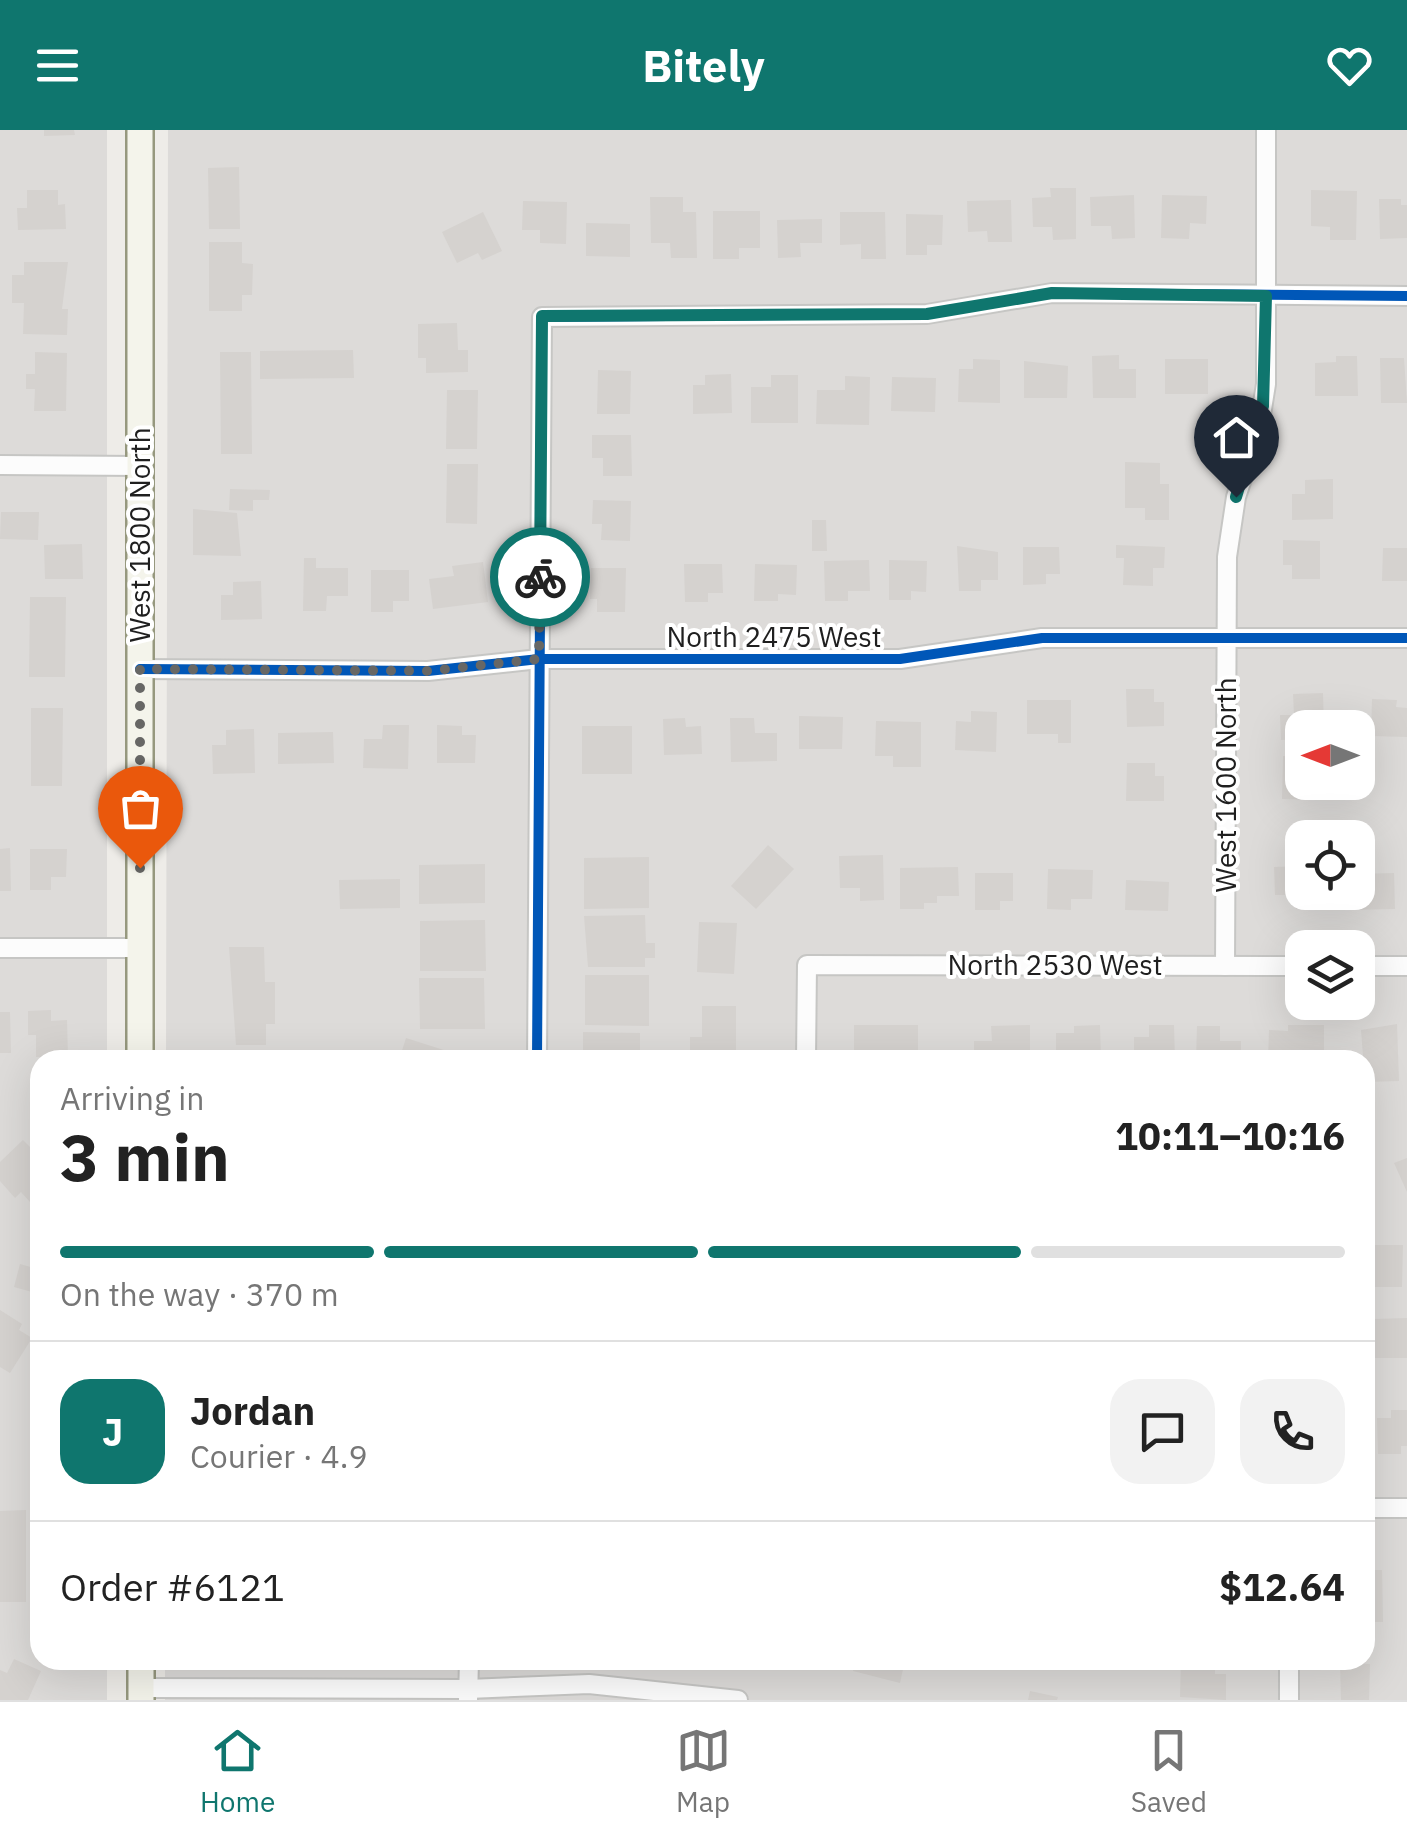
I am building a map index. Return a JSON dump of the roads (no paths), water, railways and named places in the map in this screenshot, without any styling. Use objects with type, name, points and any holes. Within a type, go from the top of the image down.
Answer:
[{"type":"main road","name":"West 1800 North","points":[[140,130],[140,1050]]},
{"type":"street","name":"West 1600 North","points":[[1225,966],[1227,558],[1236,497],[1259,428],[1266,384],[1266,130]]},
{"type":"street","points":[[537,1050],[542,316],[927,314],[1052,293],[1407,296]]},
{"type":"street","points":[[0,464],[140,466]]},
{"type":"street","name":"North 2475 West","points":[[140,669],[428,671],[539,659],[900,659],[1042,638],[1407,638]]},
{"type":"street","points":[[0,948],[140,948]]},
{"type":"street","name":"North 2530 West","points":[[806,1050],[807,964],[1285,966]]},
{"type":"street","points":[[1375,966],[1407,966]]},
{"type":"street","points":[[1375,1508],[1407,1508]]},
{"type":"street","points":[[468,1695],[469,1670]]},
{"type":"street","points":[[1288,1670],[1289,1700]]},
{"type":"street","points":[[141,1694],[468,1695],[589,1684],[738,1700]]}]
